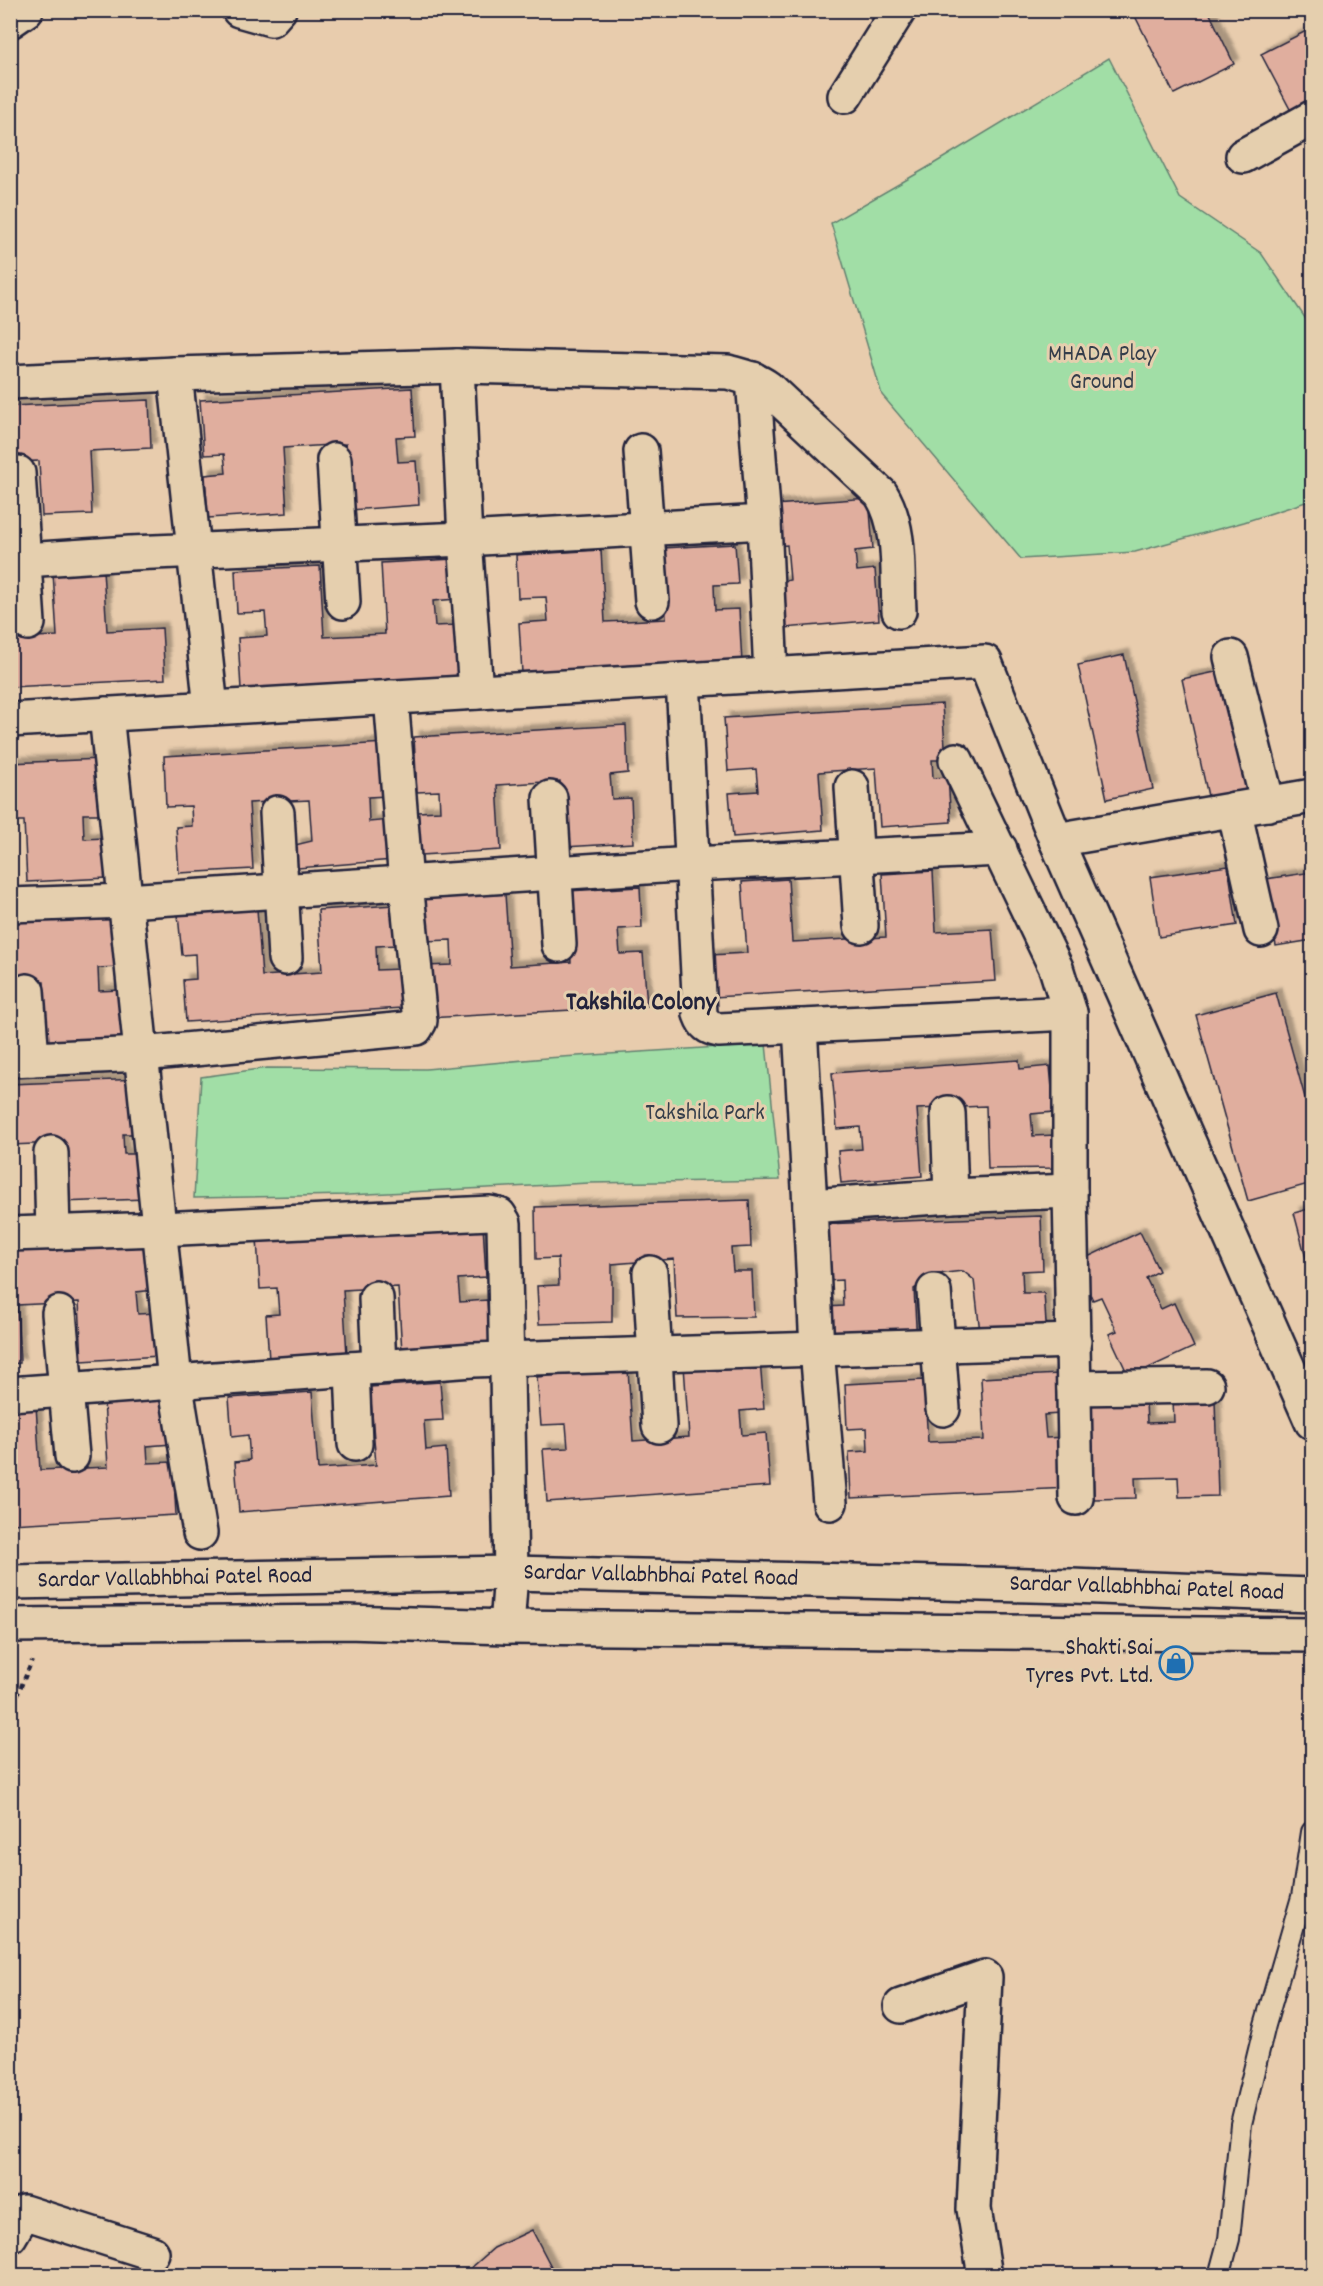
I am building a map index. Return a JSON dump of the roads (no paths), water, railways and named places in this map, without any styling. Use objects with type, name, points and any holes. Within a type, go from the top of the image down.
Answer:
[{"type":"street","points":[[10,21],[26,10]]},
{"type":"street","points":[[239,10],[271,20],[279,10]]},
{"type":"street","points":[[845,96],[899,10]]},
{"type":"street","points":[[1243,156],[1312,118]]},
{"type":"street","points":[[457,366],[465,539],[476,692]]},
{"type":"street","points":[[10,382],[175,374],[457,366],[728,372],[753,380],[768,388],[881,494],[895,524],[899,611]]},
{"type":"street","points":[[175,374],[211,708]]},
{"type":"street","points":[[753,380],[764,522],[771,675]]},
{"type":"street","points":[[641,452],[652,601]]},
{"type":"street","points":[[334,460],[343,602]]},
{"type":"street","points":[[18,472],[17,560],[28,623]]},
{"type":"street","points":[[17,560],[764,522]]},
{"type":"street","points":[[1231,657],[1268,804]]},
{"type":"street","points":[[10,720],[985,662],[1056,840],[1312,1422]]},
{"type":"street","points":[[683,680],[700,1014],[704,1024],[719,1030],[1070,1013]]},
{"type":"street","points":[[27,991],[21,1060],[142,1054],[416,1028],[420,1021],[391,697]]},
{"type":"street","points":[[106,714],[176,1382],[200,1533]]},
{"type":"street","points":[[956,760],[1056,968],[1070,1013],[1070,1191],[1076,1498]]},
{"type":"street","points":[[852,787],[861,926]]},
{"type":"street","points":[[1056,840],[1312,796]]},
{"type":"street","points":[[550,798],[559,945]]},
{"type":"street","points":[[1234,809],[1261,930]]},
{"type":"street","points":[[277,813],[285,958]]},
{"type":"street","points":[[10,884],[11,905],[126,901],[692,864],[1000,849]]},
{"type":"street","points":[[800,1026],[817,1349],[830,1503]]},
{"type":"street","points":[[948,1113],[951,1196]]},
{"type":"street","points":[[51,1154],[53,1233]]},
{"type":"street","points":[[810,1206],[951,1196],[1070,1191]]},
{"type":"street","points":[[10,1234],[494,1213],[499,1215],[504,1223],[508,1359],[511,1573],[507,1627]]},
{"type":"street","points":[[650,1273],[659,1426]]},
{"type":"street","points":[[934,1291],[943,1408]]},
{"type":"street","points":[[355,1444],[376,1298]]},
{"type":"street","points":[[59,1313],[72,1456]]},
{"type":"street","points":[[10,1394],[508,1359],[1074,1341]]},
{"type":"street","points":[[1074,1388],[1207,1386]]},
{"type":"street","name":"Sardar Vallabhbhai Patel Road","points":[[10,1582],[511,1573],[1072,1586],[1312,1595]]},
{"type":"street","name":"Sardar Vallabhbhai Patel Road","points":[[10,1625],[347,1622],[507,1627],[1312,1635]]},
{"type":"street","points":[[901,2006],[985,1977],[974,2209],[985,2276]]},
{"type":"street","points":[[10,2236],[24,2212],[152,2253]]},
{"type":"lane","points":[[1219,2276],[1229,2239],[1241,2124],[1265,2025],[1302,1897],[1312,1832]]},
{"type":"place","name":"Shakti Sai Tyres Pvt. Ltd.","points":[[1176,1663]]},
{"type":"district","name":"Takshila Colony","points":[[641,1003]]},
{"type":"park label","name":"MHADA Play Ground","points":[[1102,369]]},
{"type":"park label","name":"Takshila Park","points":[[705,1114]]}]
